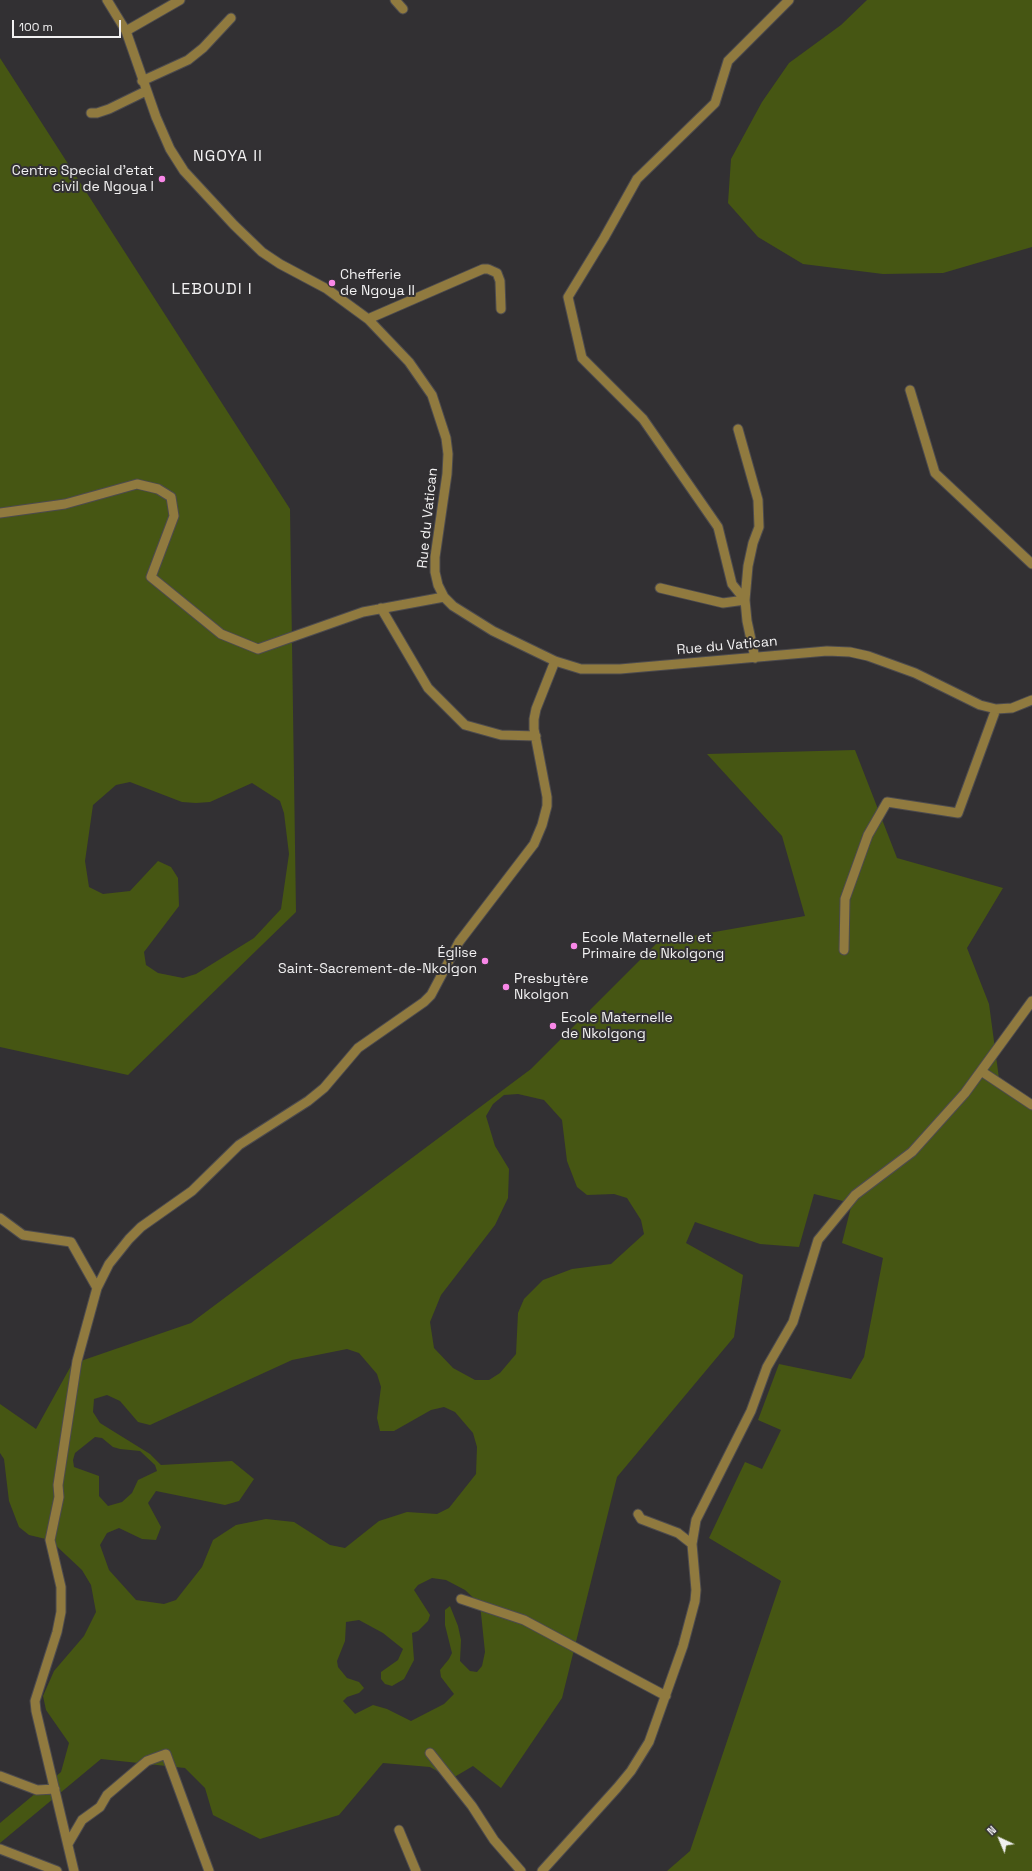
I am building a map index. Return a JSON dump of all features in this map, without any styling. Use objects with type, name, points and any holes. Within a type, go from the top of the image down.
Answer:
[{"type":"street","name":"Rue du Vatican","points":[[107,0],[126,31],[133,48],[142,81],[170,149],[177,161],[234,225],[262,252],[280,264],[327,289],[368,319],[409,362],[432,395],[446,438],[448,454],[447,474],[435,557],[435,572],[438,585],[444,597],[453,606],[493,630],[568,666],[594,670],[827,651],[850,652],[868,656],[915,673],[980,705],[996,709],[1012,708],[1032,700]]},
{"type":"street","points":[[126,31],[180,0]]},
{"type":"street","points":[[395,0],[403,10]]},
{"type":"street","points":[[745,600],[732,584],[718,527],[644,419],[582,358],[568,297],[604,238],[637,179],[715,103],[728,61],[789,0]]},
{"type":"street","points":[[142,81],[188,60],[203,48],[231,18]]},
{"type":"street","points":[[91,113],[97,113],[110,109],[146,91]]},
{"type":"street","points":[[368,319],[483,269],[488,269],[497,273],[500,281],[501,309]]},
{"type":"street","points":[[910,390],[935,473],[1032,564]]},
{"type":"street","points":[[738,429],[758,500],[759,526],[753,543],[748,566],[745,600],[747,621],[755,658]]},
{"type":"street","points":[[0,513],[65,504],[137,484],[158,489],[171,497],[174,516],[152,577],[221,634],[258,649],[363,612],[444,597]]},
{"type":"street","points":[[660,588],[723,603],[745,600]]},
{"type":"street","points":[[382,608],[428,688],[465,725],[501,735],[536,736]]},
{"type":"street","points":[[74,1871],[35,1702],[57,1632],[61,1612],[61,1587],[50,1540],[59,1497],[58,1486],[77,1361],[97,1288],[109,1264],[129,1239],[141,1227],[192,1191],[239,1145],[308,1101],[324,1088],[358,1048],[424,1002],[431,995],[459,942],[534,844],[539,834],[547,806],[534,718],[536,709],[555,661]]},
{"type":"street","points":[[844,950],[845,899],[868,835],[887,802],[958,813],[996,709]]},
{"type":"street","points":[[542,1871],[634,1766],[649,1742],[683,1646],[695,1601],[696,1590],[692,1544],[696,1520],[748,1418],[767,1367],[792,1322],[818,1240],[855,1195],[912,1152],[965,1093],[1032,1001]]},
{"type":"street","points":[[981,1070],[1032,1105]]},
{"type":"street","points":[[0,1218],[23,1234],[71,1242],[97,1288]]},
{"type":"street","points":[[638,1514],[641,1519],[678,1533],[692,1544]]},
{"type":"street","points":[[462,1599],[524,1620],[666,1696]]},
{"type":"street","points":[[430,1753],[472,1806],[494,1840],[521,1871]]},
{"type":"street","points":[[68,1844],[82,1820],[100,1807],[107,1795],[147,1761],[166,1754],[209,1871]]},
{"type":"street","points":[[0,1776],[37,1790],[55,1789]]},
{"type":"street","points":[[399,1830],[416,1871]]},
{"type":"street","points":[[0,1849],[57,1871]]},
{"type":"green space","points":[[867,0],[1032,0],[1032,247],[943,273],[883,274],[803,264],[758,237],[728,203],[731,159],[762,102],[789,63],[841,25]]},
{"type":"green space","points":[[0,58],[290,509],[296,912],[128,1075],[0,1047]],"holes":[[[130,782],[182,802],[210,802],[252,783],[280,801],[284,813],[289,854],[281,909],[254,938],[196,974],[183,978],[158,973],[146,965],[144,952],[179,906],[178,878],[171,867],[158,861],[130,891],[103,894],[89,887],[85,861],[93,805],[116,785]]]},
{"type":"green space","points":[[855,750],[897,858],[1003,888],[967,948],[989,1004],[1000,1086],[1032,1104],[1032,1871],[667,1871],[690,1851],[781,1581],[709,1538],[745,1462],[762,1469],[781,1430],[758,1420],[779,1364],[851,1379],[864,1357],[883,1258],[842,1243],[854,1195],[847,1202],[814,1194],[799,1247],[760,1244],[695,1222],[686,1243],[743,1275],[734,1337],[617,1477],[562,1698],[501,1788],[473,1766],[451,1779],[430,1767],[383,1763],[339,1815],[260,1839],[213,1815],[205,1788],[185,1768],[101,1759],[0,1843],[0,1823],[61,1772],[69,1743],[46,1710],[43,1696],[54,1671],[84,1636],[96,1612],[91,1585],[82,1570],[50,1540],[29,1535],[19,1527],[9,1501],[4,1459],[0,1453],[0,1404],[36,1429],[72,1364],[191,1323],[531,1069],[658,942],[805,916],[782,836],[707,754]],"holes":[[[518,1094],[544,1100],[562,1120],[567,1161],[577,1187],[587,1195],[614,1194],[627,1198],[641,1220],[644,1234],[611,1264],[572,1269],[543,1280],[524,1299],[518,1313],[516,1354],[500,1373],[489,1380],[475,1380],[453,1368],[434,1348],[430,1322],[441,1295],[495,1225],[508,1198],[509,1169],[495,1146],[486,1116],[493,1104],[504,1095]],[[347,1349],[359,1353],[377,1374],[381,1387],[377,1418],[380,1431],[394,1431],[431,1410],[444,1407],[455,1412],[473,1433],[477,1447],[476,1474],[449,1508],[437,1514],[407,1512],[379,1521],[345,1548],[330,1545],[294,1522],[266,1519],[236,1525],[213,1540],[202,1567],[176,1600],[164,1604],[136,1600],[109,1570],[100,1545],[107,1533],[119,1528],[142,1539],[156,1540],[161,1527],[148,1503],[156,1491],[225,1505],[239,1501],[254,1479],[232,1461],[161,1465],[150,1454],[100,1423],[93,1412],[94,1399],[107,1395],[120,1401],[138,1422],[150,1425],[292,1360]],[[95,1437],[102,1438],[113,1447],[140,1451],[155,1465],[157,1471],[138,1480],[132,1493],[122,1502],[108,1506],[99,1496],[99,1476],[74,1467],[73,1460],[75,1453]],[[432,1578],[446,1580],[465,1590],[480,1604],[485,1652],[482,1666],[477,1672],[470,1671],[460,1661],[461,1640],[458,1626],[450,1606],[445,1610],[445,1625],[452,1653],[440,1670],[441,1677],[454,1694],[444,1704],[411,1721],[387,1709],[373,1705],[355,1714],[343,1701],[347,1697],[359,1693],[364,1688],[359,1682],[347,1678],[338,1667],[337,1661],[345,1641],[346,1622],[359,1620],[383,1633],[403,1649],[398,1660],[381,1672],[381,1679],[385,1684],[392,1686],[404,1679],[414,1660],[412,1633],[418,1631],[428,1621],[430,1615],[414,1590],[418,1585]]]},
{"type":"place","name":"Centre Special d'etat civil de Ngoya I","points":[[162,179]]},
{"type":"place","name":"Chefferie de Ngoya II","points":[[332,283]]},
{"type":"place","name":"Ecole Maternelle et Primaire de Nkolgong","points":[[574,946]]},
{"type":"place","name":"Église Saint-Sacrement-de-Nkolgon","points":[[485,961]]},
{"type":"place","name":"Presbytère Nkolgon","points":[[506,987]]},
{"type":"place","name":"Ecole Maternelle de Nkolgong","points":[[553,1026]]},
{"type":"district","name":"NGOYA II","points":[[228,157]]},
{"type":"district","name":"LEBOUDI I","points":[[212,290]]}]
